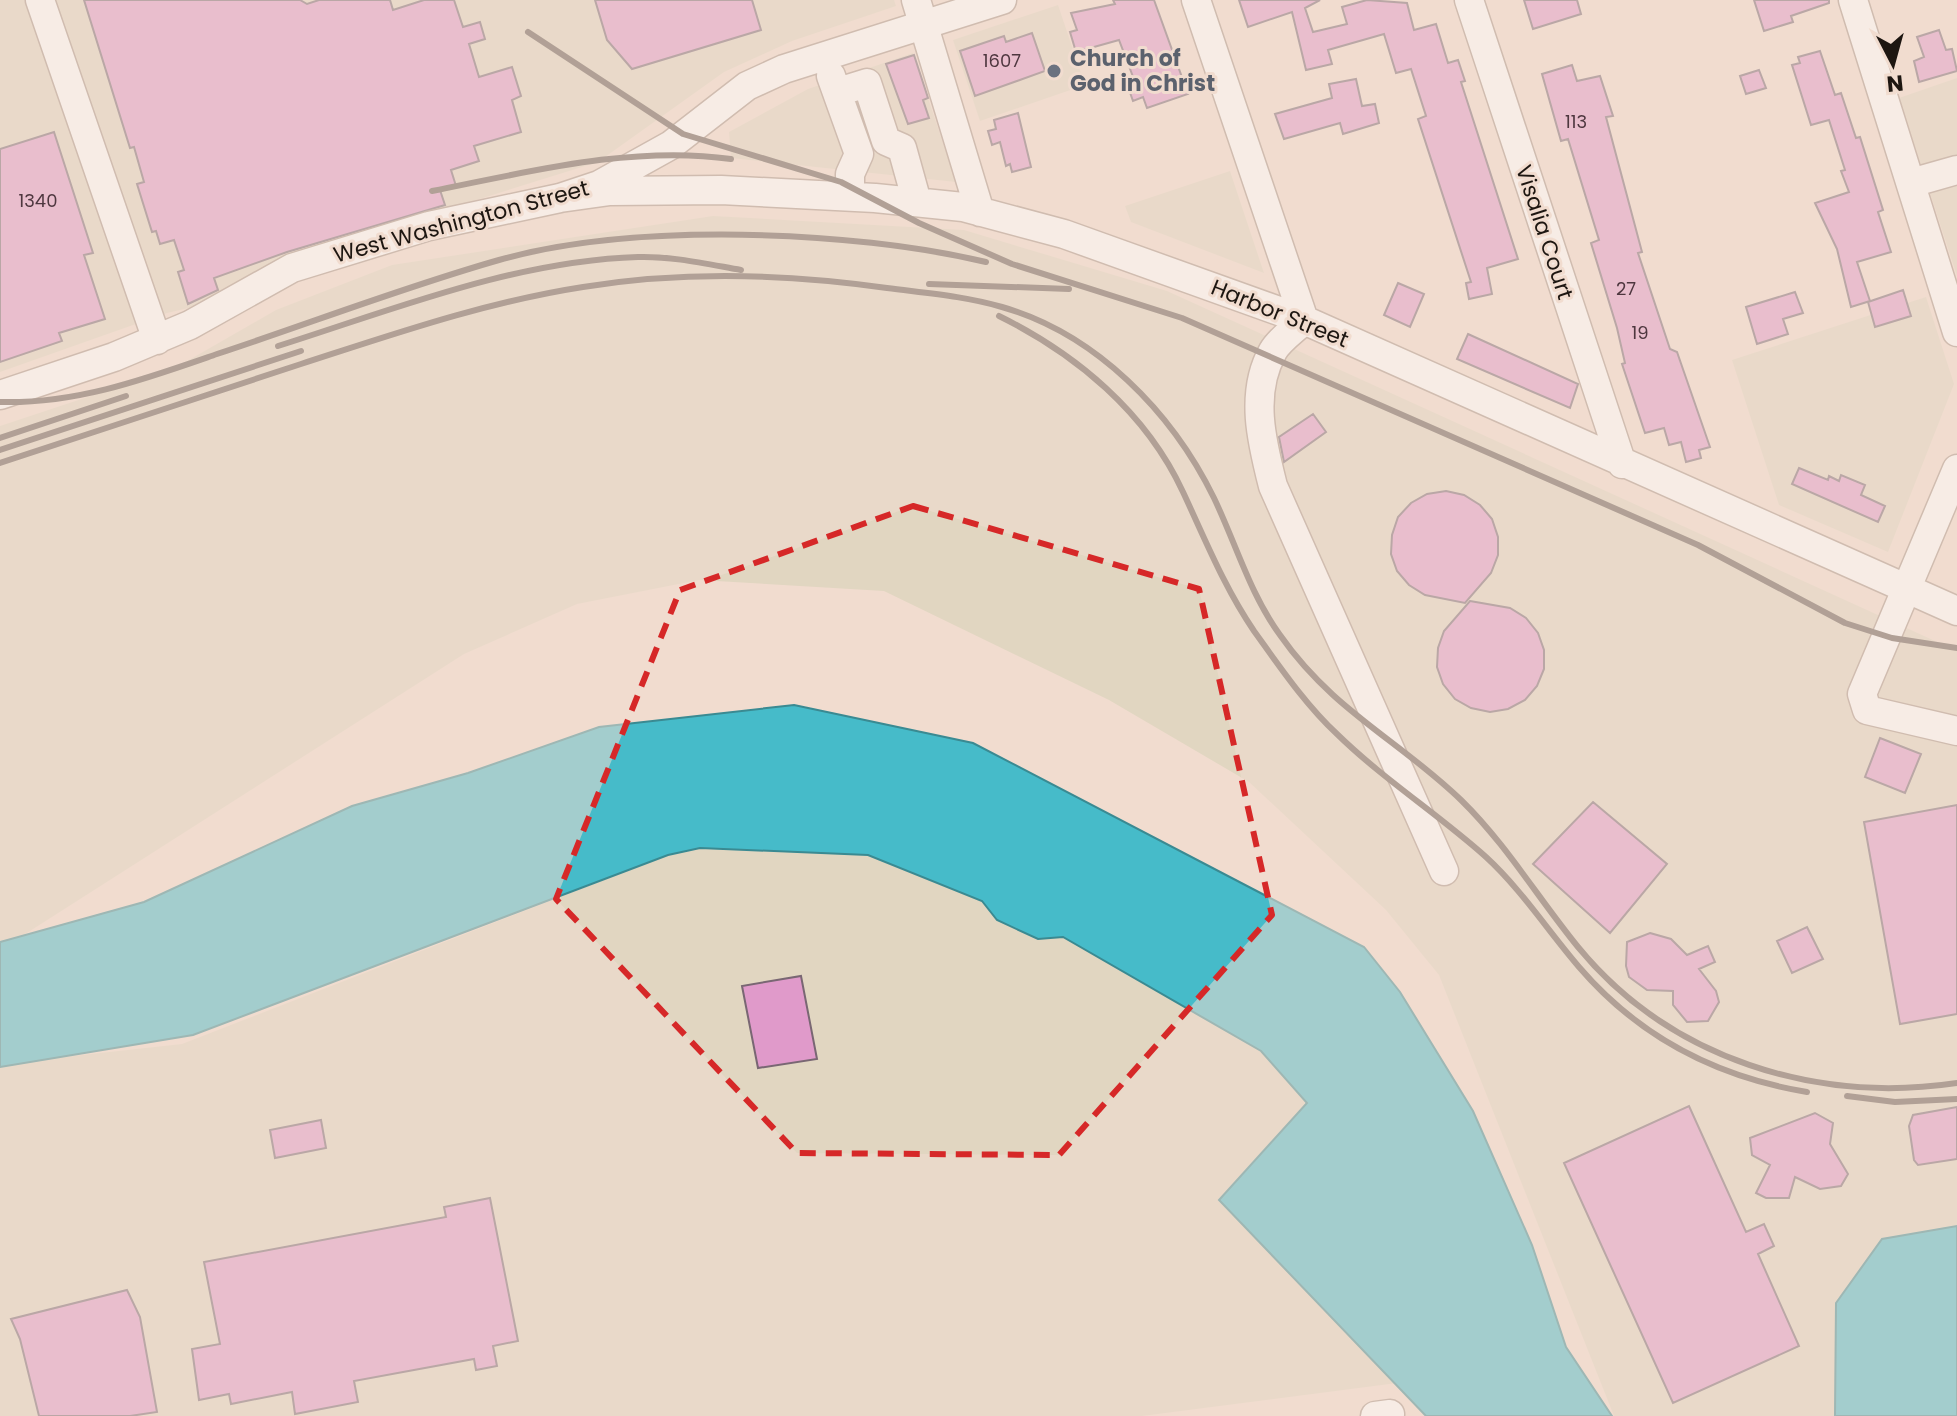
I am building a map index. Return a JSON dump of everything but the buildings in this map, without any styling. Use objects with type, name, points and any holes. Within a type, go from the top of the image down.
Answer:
[{"type":"street","points":[[40,0],[157,340]]},
{"type":"street","name":"West Washington Street","points":[[0,395],[157,340],[292,268],[429,226],[560,198],[636,168],[747,86],[824,56],[920,12],[1002,0]]},
{"type":"street","points":[[1196,0],[1304,320],[1273,349],[1261,389],[1260,435],[1273,486],[1444,871]]},
{"type":"street","name":"Visalia Court","points":[[1469,0],[1622,464]]},
{"type":"street","points":[[1853,0],[1957,332]]},
{"type":"street","points":[[920,12],[980,212]]},
{"type":"street","points":[[824,56],[859,154],[850,174],[850,196]]},
{"type":"street","points":[[838,92],[867,83],[886,141],[902,148],[917,202]]},
{"type":"street","points":[[1911,183],[1956,173]]},
{"type":"street","name":"Harbor Street","points":[[560,198],[610,191],[721,190],[850,196],[980,212],[1064,234],[1304,320],[1957,611]]},
{"type":"street","points":[[1957,469],[1862,694],[1867,710],[1957,731]]},
{"type":"highlighted area","points":[[913,506],[1199,589],[1272,915],[1059,1155],[797,1153],[556,899],[680,590]]},
{"type":"shaded area","points":[[0,0],[894,0],[896,6],[792,41],[724,72],[598,162],[284,260],[214,302],[167,313],[0,372]]},
{"type":"shaded area","points":[[1058,5],[1085,85],[980,121],[953,40]]},
{"type":"shaded area","points":[[913,53],[956,182],[731,158],[729,132],[808,89]]},
{"type":"shaded area","points":[[1957,78],[1957,276],[1899,98]]},
{"type":"shaded area","points":[[1230,171],[1264,273],[1131,222],[1125,206]]},
{"type":"shaded area","points":[[713,216],[964,230],[1167,291],[1957,651],[1957,1266],[1849,1416],[1614,1416],[1439,975],[1386,910],[1249,782],[1109,700],[884,591],[699,580],[577,604],[464,654],[19,938],[0,942],[0,426],[175,368],[276,310],[392,265]]},
{"type":"shaded area","points":[[1926,297],[1954,384],[1888,552],[1779,505],[1732,360]]},
{"type":"shaded area","points":[[700,848],[868,855],[982,901],[997,920],[1038,939],[1063,937],[1261,1051],[1339,1136],[1428,1379],[1142,1416],[0,1416],[0,1064],[182,1044],[668,855]]},
{"type":"water","points":[[794,705],[973,743],[1364,947],[1400,992],[1473,1111],[1532,1245],[1566,1347],[1612,1416],[1426,1416],[1219,1200],[1307,1103],[1261,1051],[1063,937],[1038,939],[997,920],[982,901],[868,855],[700,848],[668,855],[193,1035],[0,1067],[0,942],[144,902],[352,806],[468,773],[599,727]]},
{"type":"water","points":[[1957,1226],[1957,1416],[1835,1416],[1836,1303],[1882,1239]]},
{"type":"railway","points":[[528,32],[683,134],[841,182],[919,223],[1012,264],[1182,318],[1698,545],[1845,623],[1892,638],[1957,648]]},
{"type":"railway","points":[[432,191],[618,158],[656,155],[731,159]]},
{"type":"railway","points":[[0,402],[56,399],[110,388],[428,282],[499,260],[553,248],[677,235],[808,237],[932,251],[986,262]]},
{"type":"railway","points":[[278,346],[455,289],[546,267],[592,260],[651,257],[741,270]]},
{"type":"railway","points":[[0,463],[406,330],[511,301],[583,287],[658,278],[773,277],[930,293],[1002,307],[1036,319],[1069,336],[1128,380],[1153,407],[1197,466],[1260,603],[1300,661],[1344,705],[1461,800],[1507,853],[1578,947],[1615,986],[1656,1018],[1701,1045],[1749,1065],[1799,1079],[1851,1086],[1904,1088],[1957,1083]]},
{"type":"railway","points":[[929,284],[1069,289]]},
{"type":"railway","points":[[999,316],[1055,348],[1106,388],[1129,411],[1168,463],[1243,614],[1304,698],[1355,750],[1499,869],[1602,992],[1627,1014],[1682,1050],[1742,1076],[1807,1092]]},
{"type":"railway","points":[[0,450],[301,351]]},
{"type":"railway","points":[[0,438],[126,396]]},
{"type":"railway","points":[[1847,1096],[1895,1102],[1957,1099]]},
{"type":"place","name":"Church of God in Christ","points":[[1054,71]]}]
